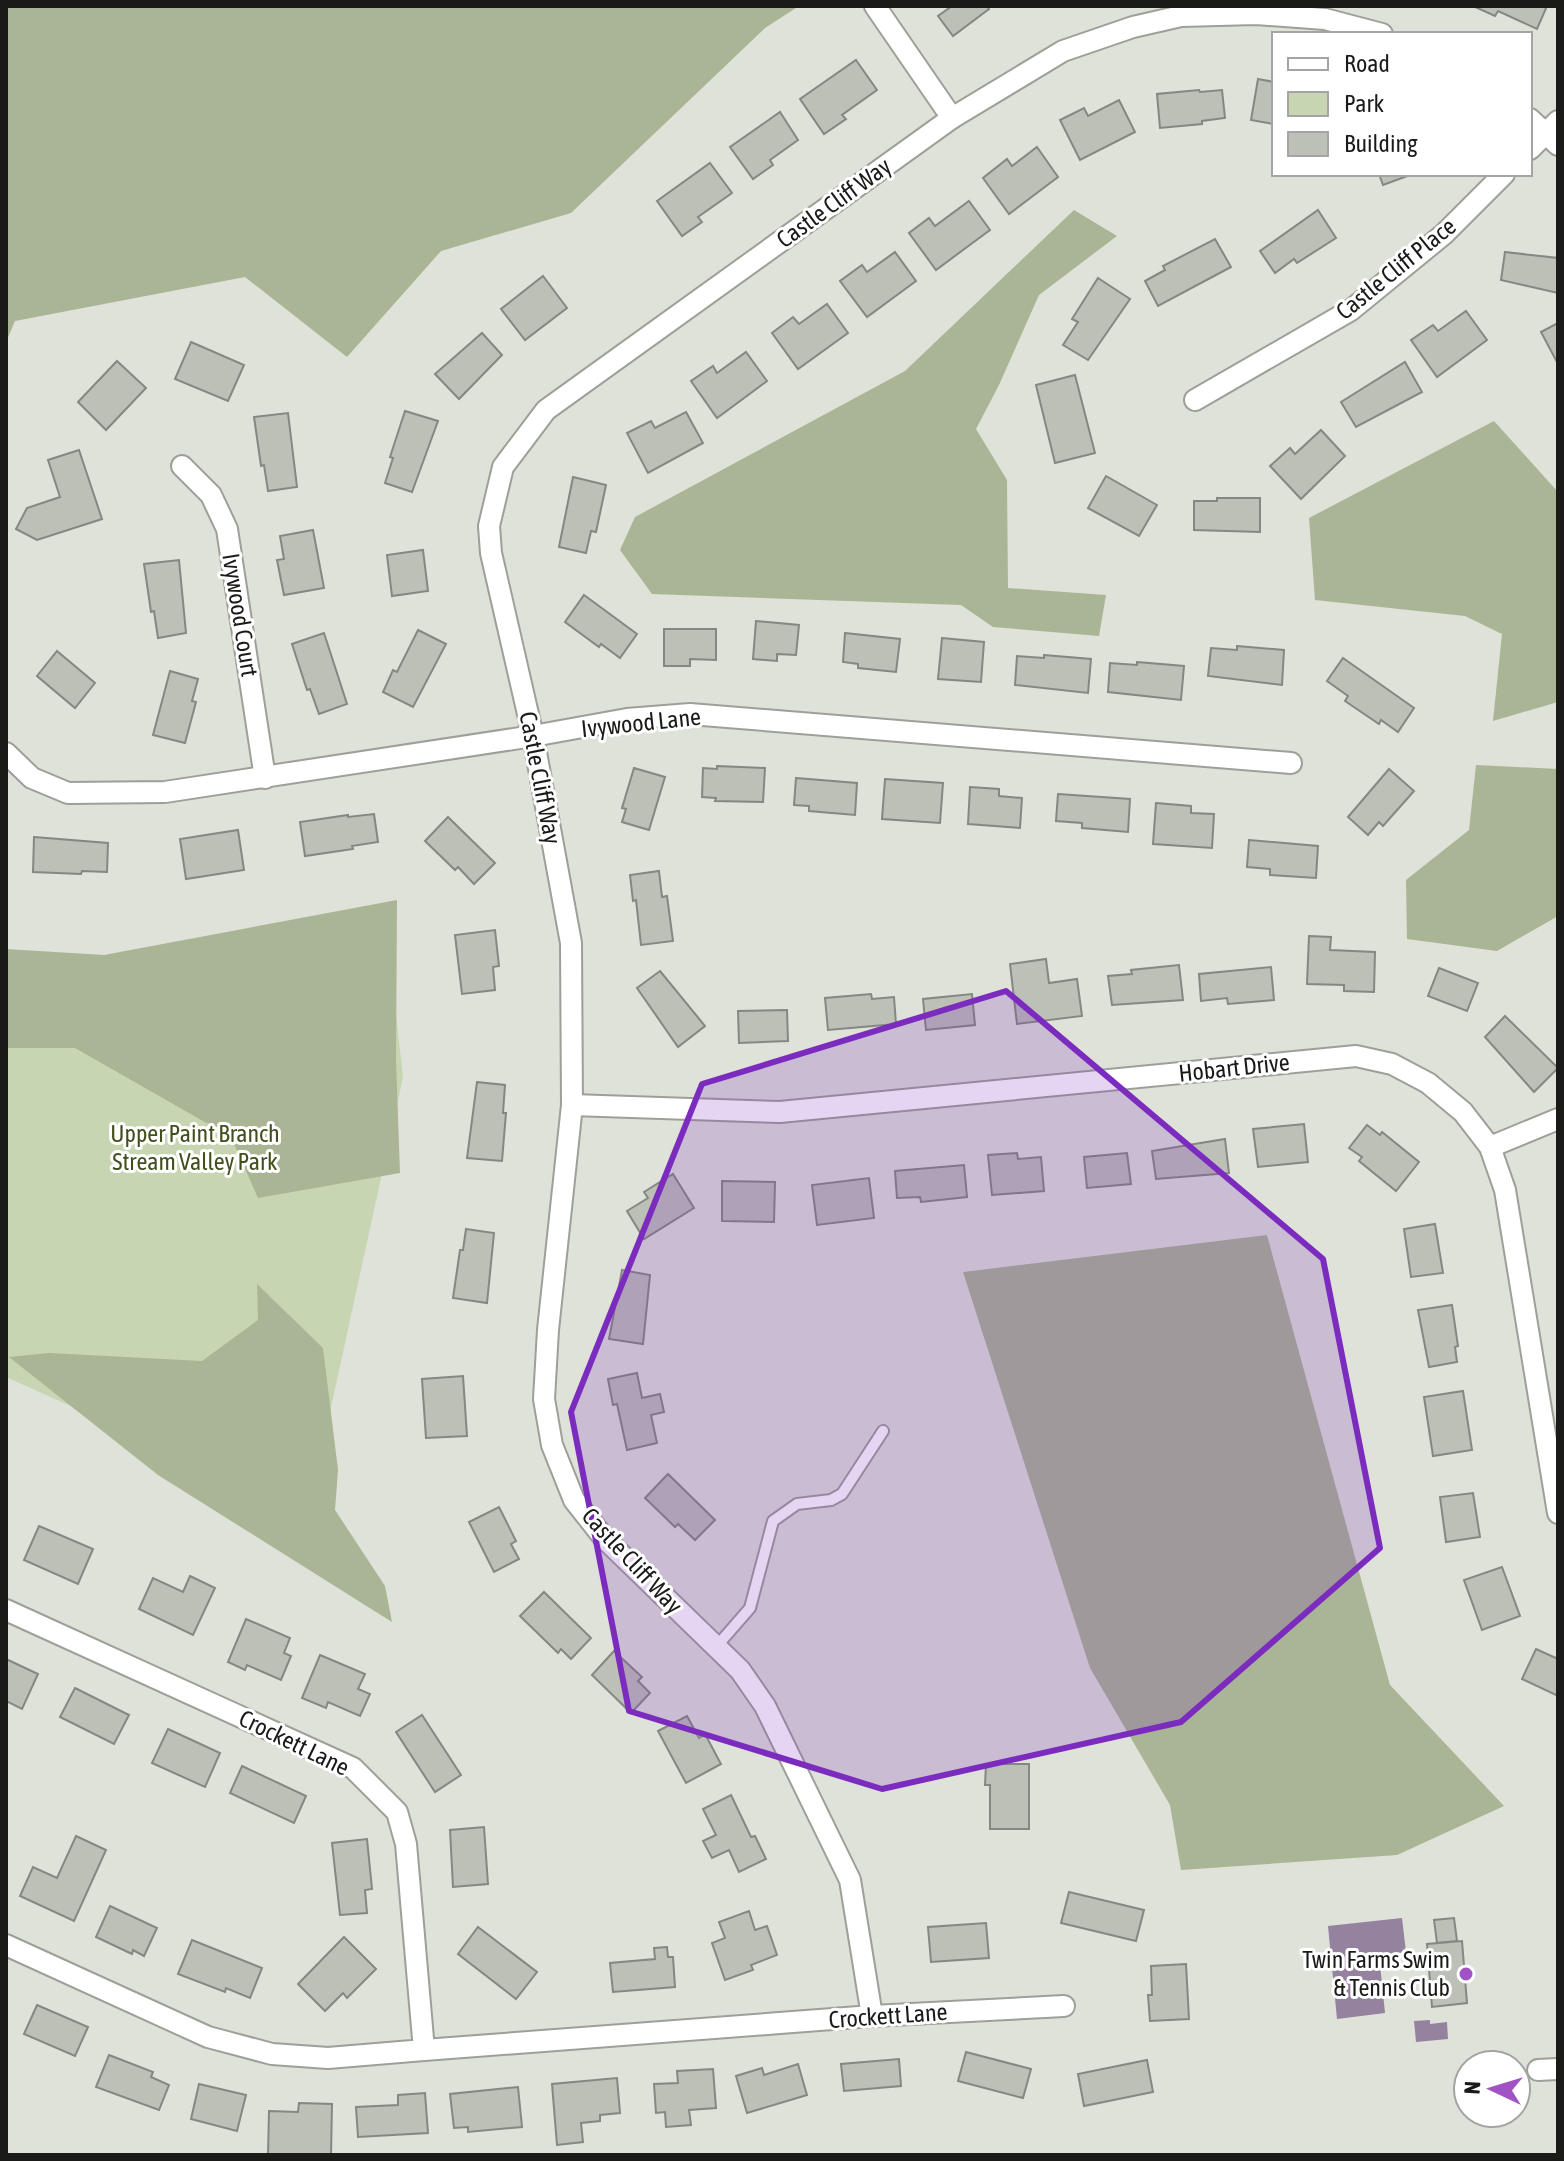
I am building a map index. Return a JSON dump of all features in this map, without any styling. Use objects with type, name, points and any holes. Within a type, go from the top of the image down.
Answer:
[{"type":"street","points":[[875,6],[952,118]]},
{"type":"street","name":"Castle Cliff Way","points":[[872,2016],[850,1880],[765,1706],[740,1670],[604,1538],[574,1500],[552,1445],[544,1399],[548,1330],[572,1105],[571,943],[533,736],[491,553],[489,526],[503,467],[546,410],[952,118],[1063,51],[1133,27],[1181,16],[1254,10],[1325,19],[1374,32]]},
{"type":"street","points":[[1532,147],[1548,130]]},
{"type":"street","name":"Castle Cliff Place","points":[[1195,400],[1351,310],[1444,234],[1502,176]]},
{"type":"street","name":"Ivywood Court","points":[[182,466],[211,495],[227,529],[265,778]]},
{"type":"street","name":"Ivywood Lane","points":[[6,753],[32,778],[68,793],[165,792],[627,719],[690,714],[1291,763]]},
{"type":"street","name":"Hobart Drive","points":[[572,1105],[780,1112],[1356,1056],[1392,1064],[1428,1083],[1463,1112],[1490,1147],[1505,1190],[1558,1513]]},
{"type":"street","points":[[1490,1147],[1558,1119]]},
{"type":"street","name":"Crockett Lane","points":[[6,1610],[353,1768],[397,1812],[406,1844],[424,2050]]},
{"type":"street","name":"Crockett Lane","points":[[6,1945],[208,2037],[272,2054],[328,2058],[872,2016],[1064,2006]]},
{"type":"lane","points":[[716,1647],[750,1608],[773,1521],[797,1504],[831,1500],[842,1494],[883,1431]]},
{"type":"highlighted area","points":[[1006,991],[1323,1259],[1380,1548],[1181,1722],[882,1789],[629,1711],[571,1412],[702,1084]]},
{"type":"green space","points":[[6,6],[799,6],[765,28],[571,213],[441,251],[347,357],[245,277],[15,321],[6,342]]},
{"type":"green space","points":[[1074,210],[1117,236],[1039,295],[976,429],[1007,480],[1008,588],[1106,595],[1099,636],[993,627],[961,605],[652,594],[620,550],[635,517],[905,371]]},
{"type":"green space","points":[[1494,421],[1558,492],[1558,702],[1493,721],[1502,634],[1465,616],[1315,600],[1309,518]]},
{"type":"green space","points":[[1476,765],[1558,769],[1558,916],[1497,951],[1407,939],[1406,880],[1469,830]]},
{"type":"green space","points":[[397,900],[396,1061],[400,1173],[258,1198],[231,1137],[75,1048],[6,1048],[6,949],[104,955]]},
{"type":"green space","name":"Upper Paint Branch Stream Valley Park","points":[[387,934],[403,1077],[308,1513],[6,1377],[6,953],[120,964]]},
{"type":"green space","points":[[1267,1235],[1390,1685],[1504,1806],[1397,1855],[1181,1870],[1170,1805],[1090,1668],[963,1272]]},
{"type":"green space","points":[[257,1284],[323,1348],[338,1470],[335,1510],[385,1586],[392,1622],[158,1475],[9,1357],[49,1353],[202,1361],[258,1320]]},
{"type":"shaded area","points":[[1402,1918],[1406,1952],[1379,1955],[1385,2013],[1337,2019],[1328,1926]]},
{"type":"shaded area","points":[[1430,2020],[1430,2024],[1447,2022],[1448,2039],[1416,2042],[1414,2021]]},
{"type":"building","points":[[952,6],[987,6],[989,9],[953,36],[938,16]]},
{"type":"building","points":[[1473,6],[1547,6],[1537,29],[1498,11],[1495,16]]},
{"type":"building","points":[[856,60],[877,90],[842,115],[846,119],[824,134],[800,99]]},
{"type":"building","points":[[1258,79],[1272,82],[1272,124],[1251,120]]},
{"type":"building","points":[[1222,90],[1225,118],[1202,121],[1202,124],[1160,128],[1157,94]]},
{"type":"building","points":[[1119,100],[1135,132],[1080,160],[1060,120],[1084,108],[1088,116]]},
{"type":"building","points":[[780,112],[798,140],[770,160],[773,165],[753,179],[730,147]]},
{"type":"building","points":[[1037,147],[1058,177],[1009,214],[983,178],[1007,159],[1012,166]]},
{"type":"building","points":[[710,163],[732,193],[698,217],[702,222],[682,236],[657,201]]},
{"type":"building","points":[[1380,176],[1407,176],[1383,185]]},
{"type":"building","points":[[969,201],[990,230],[936,270],[909,233],[929,218],[935,226]]},
{"type":"building","points":[[1318,210],[1336,238],[1297,263],[1294,259],[1275,273],[1260,251]]},
{"type":"building","points":[[1215,239],[1231,267],[1158,306],[1145,281],[1165,270],[1163,266]]},
{"type":"building","points":[[895,252],[916,281],[867,317],[840,281],[862,265],[867,272]]},
{"type":"building","points":[[1505,252],[1558,258],[1558,293],[1501,280]]},
{"type":"building","points":[[543,276],[567,308],[525,340],[501,309]]},
{"type":"building","points":[[1098,278],[1130,299],[1088,360],[1063,345],[1078,322],[1072,319]]},
{"type":"building","points":[[827,304],[848,333],[798,369],[772,333],[793,317],[799,324]]},
{"type":"building","points":[[1466,311],[1487,340],[1437,377],[1411,340],[1433,325],[1438,331]]},
{"type":"building","points":[[1558,323],[1558,364],[1541,332]]},
{"type":"building","points":[[482,333],[502,355],[459,399],[435,374]]},
{"type":"building","points":[[191,342],[244,365],[228,401],[175,379]]},
{"type":"building","points":[[746,352],[767,381],[717,418],[691,381],[713,366],[717,373]]},
{"type":"building","points":[[117,361],[146,388],[106,430],[78,402]]},
{"type":"building","points":[[1405,362],[1422,392],[1356,427],[1341,402]]},
{"type":"building","points":[[1075,375],[1095,453],[1055,463],[1036,385]]},
{"type":"building","points":[[405,411],[438,421],[412,492],[385,483]]},
{"type":"building","points":[[686,412],[703,443],[648,473],[627,433],[651,421],[655,428]]},
{"type":"building","points":[[288,413],[297,487],[268,491],[254,417]]},
{"type":"building","points":[[1321,430],[1345,456],[1301,499],[1270,466],[1290,448],[1295,454]]},
{"type":"building","points":[[79,450],[102,519],[37,540],[16,529],[27,508],[60,497],[48,460]]},
{"type":"building","points":[[1106,476],[1157,505],[1139,536],[1088,508]]},
{"type":"building","points":[[573,477],[606,485],[596,532],[591,531],[586,553],[559,547]]},
{"type":"building","points":[[1217,498],[1260,498],[1260,532],[1194,530],[1194,501],[1217,501]]},
{"type":"building","points":[[313,530],[324,588],[284,595],[277,560],[284,559],[280,536]]},
{"type":"building","points":[[423,550],[428,591],[392,596],[387,555]]},
{"type":"building","points":[[179,560],[186,633],[158,638],[144,564]]},
{"type":"building","points":[[584,595],[637,634],[620,658],[565,622]]},
{"type":"building","points":[[756,621],[799,625],[796,655],[777,654],[777,661],[753,659]]},
{"type":"building","points":[[664,629],[716,629],[716,660],[690,659],[690,666],[664,666]]},
{"type":"building","points":[[418,630],[446,644],[413,707],[383,692]]},
{"type":"building","points":[[324,633],[347,704],[319,714],[310,689],[307,690],[292,644]]},
{"type":"building","points":[[845,633],[900,639],[896,672],[858,668],[858,664],[843,662]]},
{"type":"building","points":[[942,638],[984,642],[981,682],[938,679]]},
{"type":"building","points":[[1237,646],[1284,650],[1282,685],[1208,676],[1211,648],[1237,650]]},
{"type":"building","points":[[57,651],[95,683],[75,708],[37,676]]},
{"type":"building","points":[[1044,655],[1091,659],[1088,693],[1015,685],[1017,656],[1044,658]]},
{"type":"building","points":[[1343,658],[1414,708],[1398,732],[1381,720],[1379,724],[1345,701],[1348,696],[1327,681]]},
{"type":"building","points":[[1137,662],[1184,666],[1181,700],[1108,692],[1110,663],[1137,665]]},
{"type":"building","points":[[170,671],[198,679],[192,701],[196,702],[185,743],[153,735]]},
{"type":"building","points":[[717,766],[765,768],[763,802],[715,801],[716,798],[702,797],[703,768],[717,769]]},
{"type":"building","points":[[634,768],[665,777],[649,830],[622,822],[626,809],[622,808]]},
{"type":"building","points":[[1389,769],[1414,791],[1383,826],[1379,822],[1368,835],[1348,817]]},
{"type":"building","points":[[796,778],[857,783],[855,815],[809,811],[809,806],[794,805]]},
{"type":"building","points":[[885,779],[943,783],[940,823],[882,819]]},
{"type":"building","points":[[970,787],[999,789],[999,796],[1022,798],[1020,828],[968,824]]},
{"type":"building","points":[[1058,794],[1130,799],[1128,832],[1082,828],[1082,823],[1056,821]]},
{"type":"building","points":[[1156,803],[1191,806],[1191,813],[1214,814],[1212,848],[1153,844]]},
{"type":"building","points":[[374,814],[378,842],[305,856],[300,822]]},
{"type":"building","points":[[448,817],[495,863],[474,884],[425,841]]},
{"type":"building","points":[[238,830],[244,870],[186,879],[180,839]]},
{"type":"building","points":[[34,837],[108,843],[107,872],[33,872]]},
{"type":"building","points":[[1249,840],[1318,846],[1316,878],[1270,875],[1270,869],[1247,867]]},
{"type":"building","points":[[659,871],[662,897],[667,896],[673,941],[641,945],[630,875]]},
{"type":"building","points":[[495,930],[499,966],[493,967],[495,990],[462,994],[455,935]]},
{"type":"building","points":[[1309,936],[1331,937],[1330,950],[1375,952],[1374,992],[1344,991],[1344,985],[1307,984]]},
{"type":"building","points":[[1046,959],[1049,983],[1077,979],[1082,1016],[1017,1024],[1010,964]]},
{"type":"building","points":[[1179,965],[1183,1000],[1112,1005],[1108,976],[1132,974],[1131,970]]},
{"type":"building","points":[[1271,967],[1274,1000],[1228,1004],[1227,998],[1201,1001],[1199,974]]},
{"type":"building","points":[[1439,968],[1478,983],[1467,1011],[1428,996]]},
{"type":"building","points":[[660,971],[705,1026],[678,1047],[637,988]]},
{"type":"building","points":[[871,994],[872,999],[894,997],[896,1024],[828,1030],[825,998]]},
{"type":"building","points":[[972,994],[975,1025],[926,1030],[923,999]]},
{"type":"building","points":[[787,1010],[788,1041],[739,1043],[738,1011]]},
{"type":"building","points":[[1505,1016],[1558,1068],[1534,1092],[1485,1037]]},
{"type":"building","points":[[477,1082],[505,1085],[502,1161],[467,1158]]},
{"type":"building","points":[[1304,1124],[1308,1162],[1258,1167],[1253,1129]]},
{"type":"building","points":[[1367,1125],[1380,1135],[1382,1132],[1419,1162],[1396,1191],[1359,1161],[1362,1157],[1349,1148]]},
{"type":"building","points":[[1225,1139],[1229,1173],[1156,1179],[1152,1151]]},
{"type":"building","points":[[1017,1153],[1018,1159],[1041,1157],[1044,1191],[992,1195],[988,1155]]},
{"type":"building","points":[[1127,1153],[1131,1184],[1087,1188],[1084,1157]]},
{"type":"building","points":[[964,1165],[967,1197],[921,1202],[920,1197],[897,1198],[895,1171]]},
{"type":"building","points":[[673,1174],[694,1208],[644,1239],[627,1211],[648,1198],[644,1192]]},
{"type":"building","points":[[869,1178],[874,1218],[817,1225],[812,1185]]},
{"type":"building","points":[[722,1181],[775,1182],[774,1222],[722,1221]]},
{"type":"building","points":[[1435,1224],[1443,1273],[1411,1277],[1404,1229]]},
{"type":"building","points":[[466,1229],[494,1233],[487,1303],[453,1298]]},
{"type":"building","points":[[622,1270],[650,1275],[643,1344],[609,1339]]},
{"type":"building","points":[[1452,1305],[1457,1362],[1429,1367],[1418,1310]]},
{"type":"building","points":[[637,1373],[642,1398],[660,1394],[664,1412],[651,1415],[657,1443],[627,1450],[608,1379]]},
{"type":"building","points":[[463,1376],[467,1436],[426,1438],[422,1379]]},
{"type":"building","points":[[1463,1391],[1472,1450],[1433,1456],[1424,1397]]},
{"type":"building","points":[[668,1474],[715,1520],[695,1540],[678,1524],[675,1527],[645,1498]]},
{"type":"building","points":[[1473,1493],[1480,1537],[1446,1542],[1440,1497]]},
{"type":"building","points":[[499,1507],[516,1541],[511,1544],[519,1559],[494,1572],[469,1522]]},
{"type":"building","points":[[39,1526],[93,1549],[78,1584],[24,1560]]},
{"type":"building","points":[[1502,1567],[1520,1616],[1482,1630],[1464,1580]]},
{"type":"building","points":[[190,1576],[215,1588],[193,1635],[139,1609],[153,1578],[183,1592]]},
{"type":"building","points":[[544,1592],[591,1638],[571,1659],[561,1649],[558,1653],[520,1616]]},
{"type":"building","points":[[246,1619],[290,1638],[284,1653],[291,1656],[281,1680],[247,1665],[245,1670],[228,1662]]},
{"type":"building","points":[[1536,1649],[1558,1659],[1558,1696],[1522,1679]]},
{"type":"building","points":[[614,1651],[642,1677],[638,1681],[650,1693],[631,1713],[592,1675]]},
{"type":"building","points":[[320,1655],[365,1674],[358,1689],[370,1694],[360,1716],[328,1702],[326,1708],[302,1698]]},
{"type":"building","points":[[6,1659],[38,1674],[22,1709],[6,1701]]},
{"type":"building","points":[[75,1688],[129,1715],[114,1744],[60,1717]]},
{"type":"building","points":[[422,1715],[461,1775],[435,1792],[396,1732]]},
{"type":"building","points":[[687,1716],[699,1738],[705,1734],[721,1764],[686,1783],[658,1731]]},
{"type":"building","points":[[168,1729],[220,1753],[205,1787],[152,1763]]},
{"type":"building","points":[[986,1764],[1029,1764],[1029,1829],[990,1829],[990,1785],[985,1785]]},
{"type":"building","points":[[242,1766],[306,1796],[294,1823],[230,1793]]},
{"type":"building","points":[[731,1795],[751,1837],[755,1836],[766,1859],[739,1872],[729,1850],[712,1858],[703,1841],[716,1835],[703,1809]]},
{"type":"building","points":[[484,1827],[488,1884],[453,1887],[450,1830]]},
{"type":"building","points":[[76,1836],[106,1850],[74,1921],[20,1896],[33,1867],[57,1878]]},
{"type":"building","points":[[367,1839],[372,1889],[365,1890],[367,1913],[340,1915],[332,1843]]},
{"type":"building","points":[[1069,1892],[1144,1910],[1136,1941],[1061,1923]]},
{"type":"building","points":[[110,1906],[157,1928],[144,1956],[133,1950],[132,1954],[96,1937]]},
{"type":"building","points":[[749,1911],[755,1930],[767,1926],[777,1955],[751,1965],[753,1970],[725,1980],[712,1943],[725,1938],[719,1922]]},
{"type":"building","points":[[1454,1918],[1457,1941],[1437,1943],[1434,1920]]},
{"type":"building","points":[[986,1923],[989,1958],[931,1962],[928,1927]]},
{"type":"building","points":[[478,1927],[537,1972],[516,1999],[458,1954]]},
{"type":"building","points":[[344,1937],[376,1969],[347,1998],[343,1993],[325,2011],[298,1984]]},
{"type":"building","points":[[192,1940],[262,1968],[250,1998],[178,1974]]},
{"type":"building","points":[[1462,1941],[1467,2003],[1432,2007],[1427,1944]]},
{"type":"building","points":[[667,1947],[668,1957],[673,1957],[675,1987],[613,1992],[610,1963],[655,1959],[654,1948]]},
{"type":"building","points":[[1186,1964],[1189,2019],[1150,2021],[1148,1995],[1152,1995],[1151,1966]]},
{"type":"building","points":[[37,2005],[88,2027],[75,2056],[24,2034]]},
{"type":"building","points":[[966,2052],[1031,2069],[1023,2098],[958,2081]]},
{"type":"building","points":[[109,2055],[153,2072],[151,2077],[169,2085],[159,2110],[96,2087]]},
{"type":"building","points":[[899,2059],[901,2086],[844,2091],[841,2064]]},
{"type":"building","points":[[1147,2060],[1153,2092],[1084,2106],[1078,2074]]},
{"type":"building","points":[[798,2064],[807,2095],[747,2113],[736,2076],[762,2068],[764,2075]]},
{"type":"building","points":[[713,2069],[716,2108],[689,2110],[691,2125],[666,2127],[665,2112],[656,2113],[654,2084],[678,2083],[677,2071]]},
{"type":"building","points":[[617,2078],[620,2113],[600,2115],[600,2121],[581,2123],[583,2142],[557,2145],[552,2084]]},
{"type":"building","points":[[199,2084],[246,2095],[237,2131],[191,2119]]},
{"type":"building","points":[[518,2087],[522,2127],[468,2132],[468,2127],[454,2128],[450,2094]]},
{"type":"building","points":[[425,2093],[428,2133],[358,2137],[356,2107],[398,2105],[398,2095]]},
{"type":"building","points":[[299,2103],[332,2104],[331,2155],[268,2155],[269,2111],[298,2112]]},
{"type":"place","name":"Twin Farms Swim & Tennis Club","points":[[1466,1974]]}]
